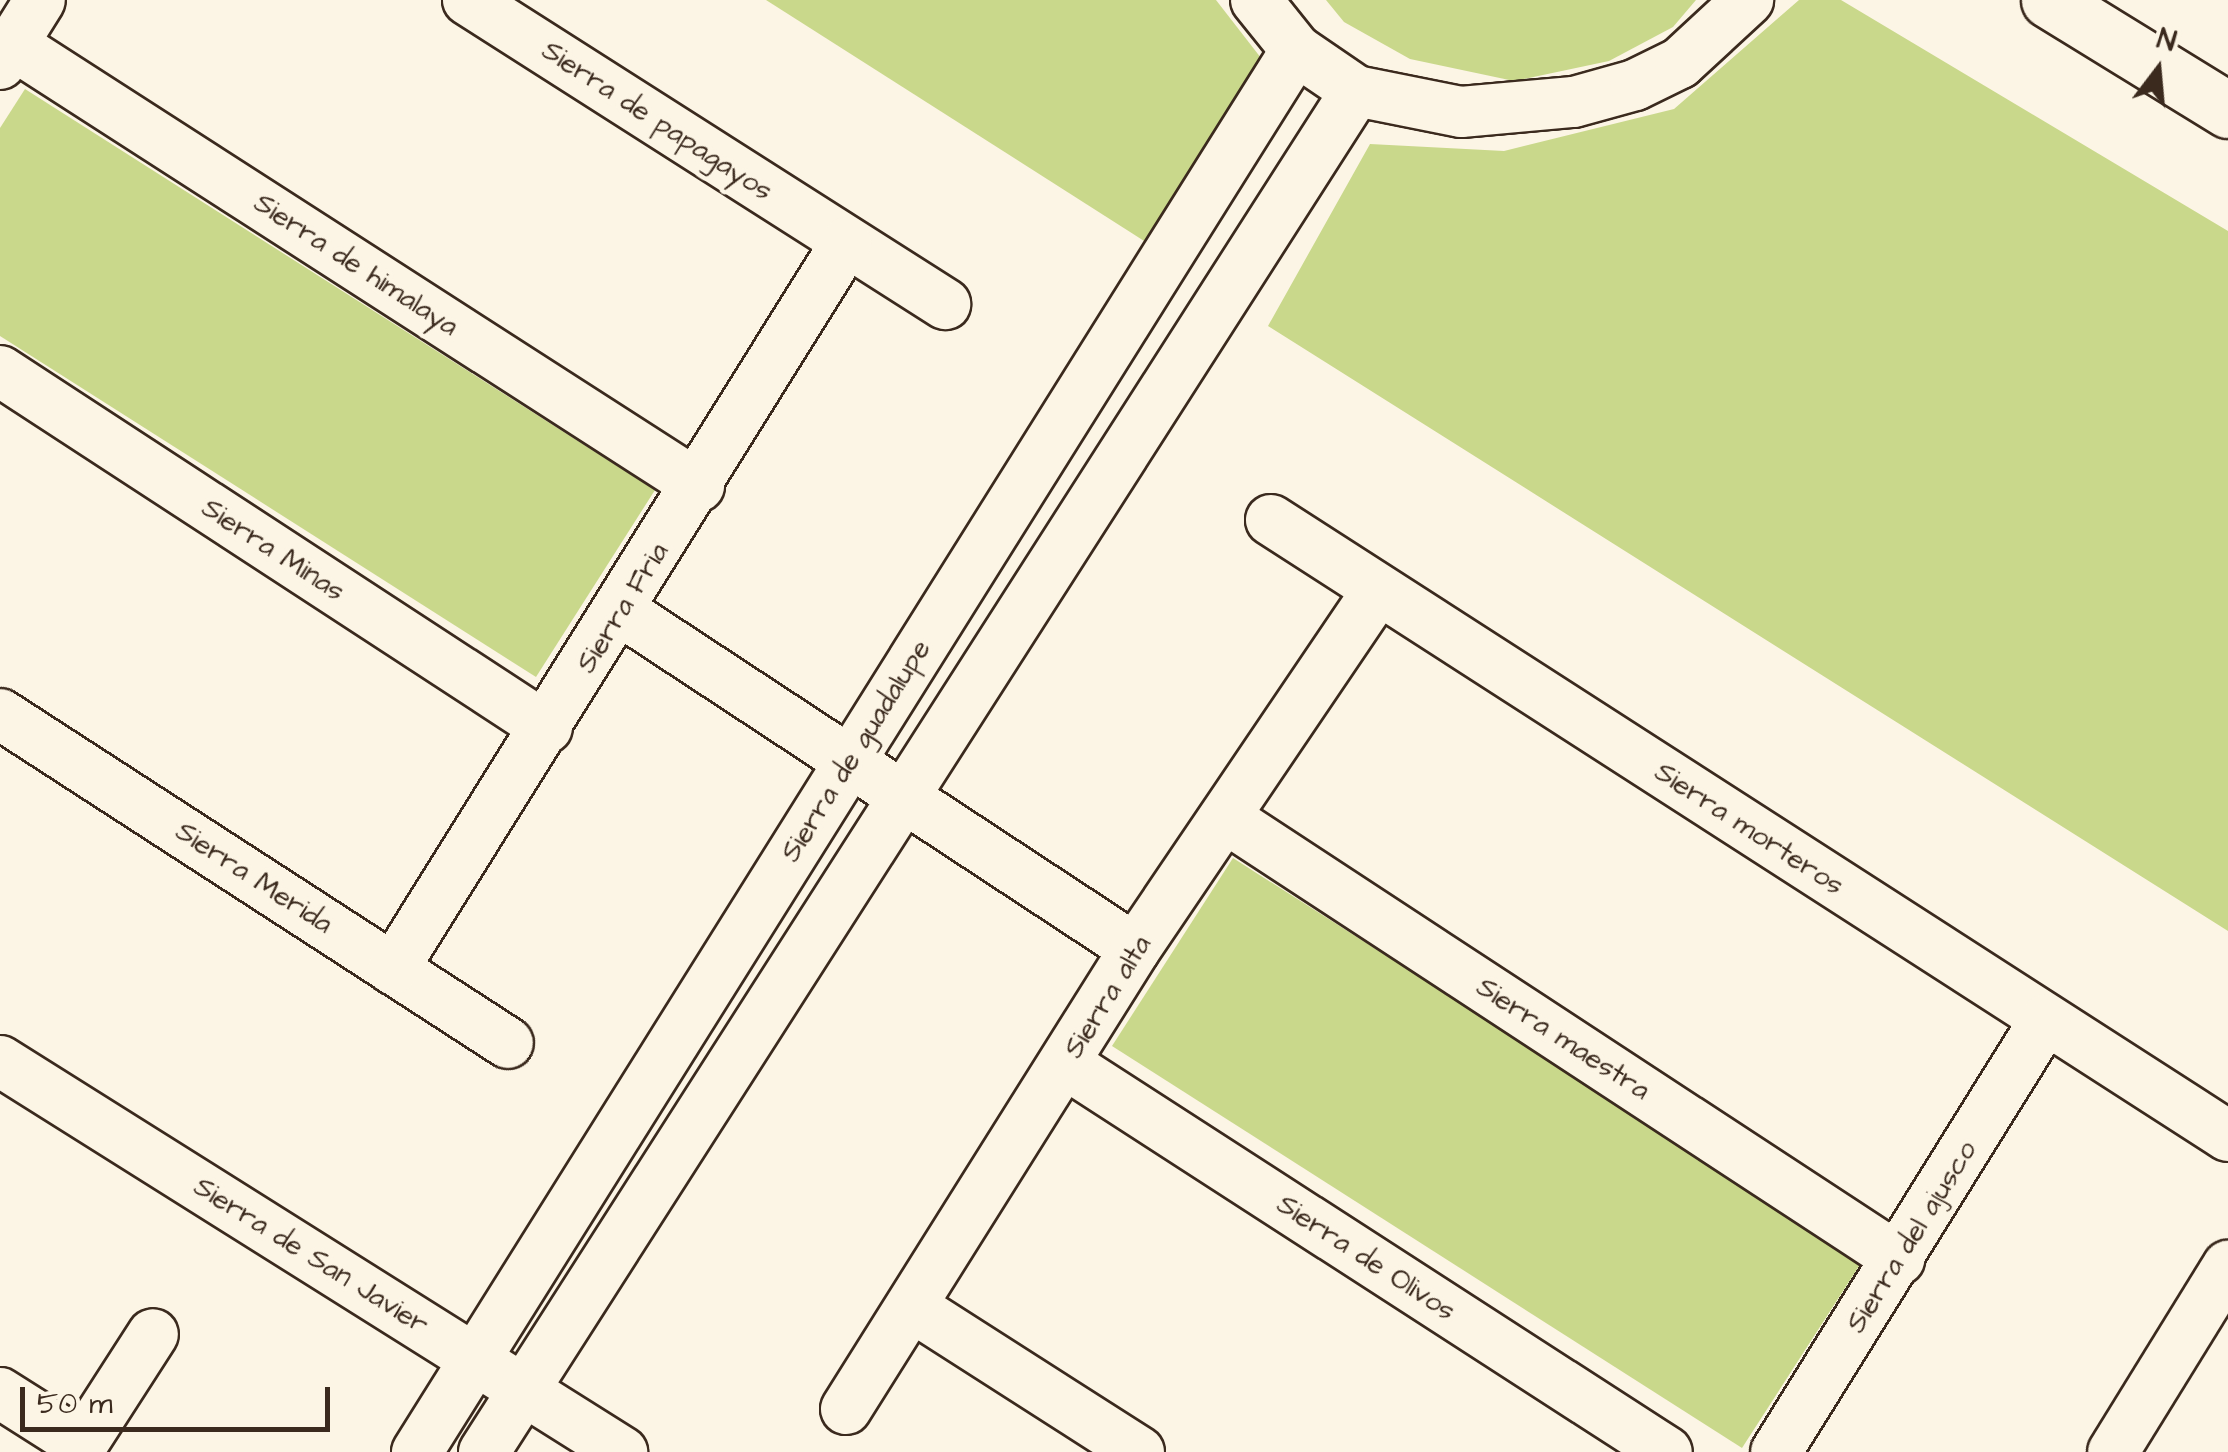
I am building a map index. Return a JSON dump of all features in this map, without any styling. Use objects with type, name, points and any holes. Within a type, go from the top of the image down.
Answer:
[{"type":"main road","points":[[2050,0],[2228,110]]},
{"type":"street","points":[[6,54],[40,0]]},
{"type":"street","name":"Sierra de papagayos","points":[[468,0],[945,304]]},
{"type":"street","points":[[1256,0],[1296,50],[1356,90],[1461,112],[1574,102],[1680,62],[1748,0]]},
{"type":"street","name":"Sierra de guadalupe","points":[[417,1452],[1296,50]]},
{"type":"street","name":"Sierra de himalaya","points":[[6,54],[699,486]]},
{"type":"street","points":[[484,1452],[1356,90]]},
{"type":"street","name":"Sierra Fria","points":[[393,969],[622,611],[846,243]]},
{"type":"street","name":"Sierra Minas","points":[[0,372],[546,728]]},
{"type":"street","name":"Sierra morteros","points":[[1271,520],[2228,1136]]},
{"type":"street","name":"Sierra alta","points":[[846,1409],[914,1308],[1136,949],[1378,590]]},
{"type":"street","points":[[622,611],[1136,949]]},
{"type":"street","name":"Sierra Merida","points":[[0,714],[508,1043]]},
{"type":"street","name":"Sierra maestra","points":[[1226,818],[1899,1259]]},
{"type":"street","name":"Sierra del ajusco","points":[[1776,1452],[2044,1020]]},
{"type":"street","name":"Sierra de San Javier","points":[[0,1061],[622,1452]]},
{"type":"street","name":"Sierra de Olivos","points":[[1066,1064],[1666,1452]]},
{"type":"street","points":[[2113,1452],[2228,1266]]},
{"type":"street","points":[[914,1308],[1140,1452]]},
{"type":"street","points":[[0,1394],[79,1449],[153,1334]]},
{"type":"green space","points":[[766,0],[1216,0],[1261,58],[1152,246]]},
{"type":"green space","points":[[1326,0],[1696,0],[1673,27],[1609,61],[1514,81],[1410,59],[1344,22]]},
{"type":"green space","points":[[1799,0],[1841,0],[2228,231],[2228,931],[1268,326],[1370,144],[1504,151],[1674,109]]},
{"type":"green space","points":[[25,89],[655,490],[536,677],[0,336],[0,128]]},
{"type":"green space","points":[[1233,858],[1863,1260],[1742,1448],[1112,1046]]}]
